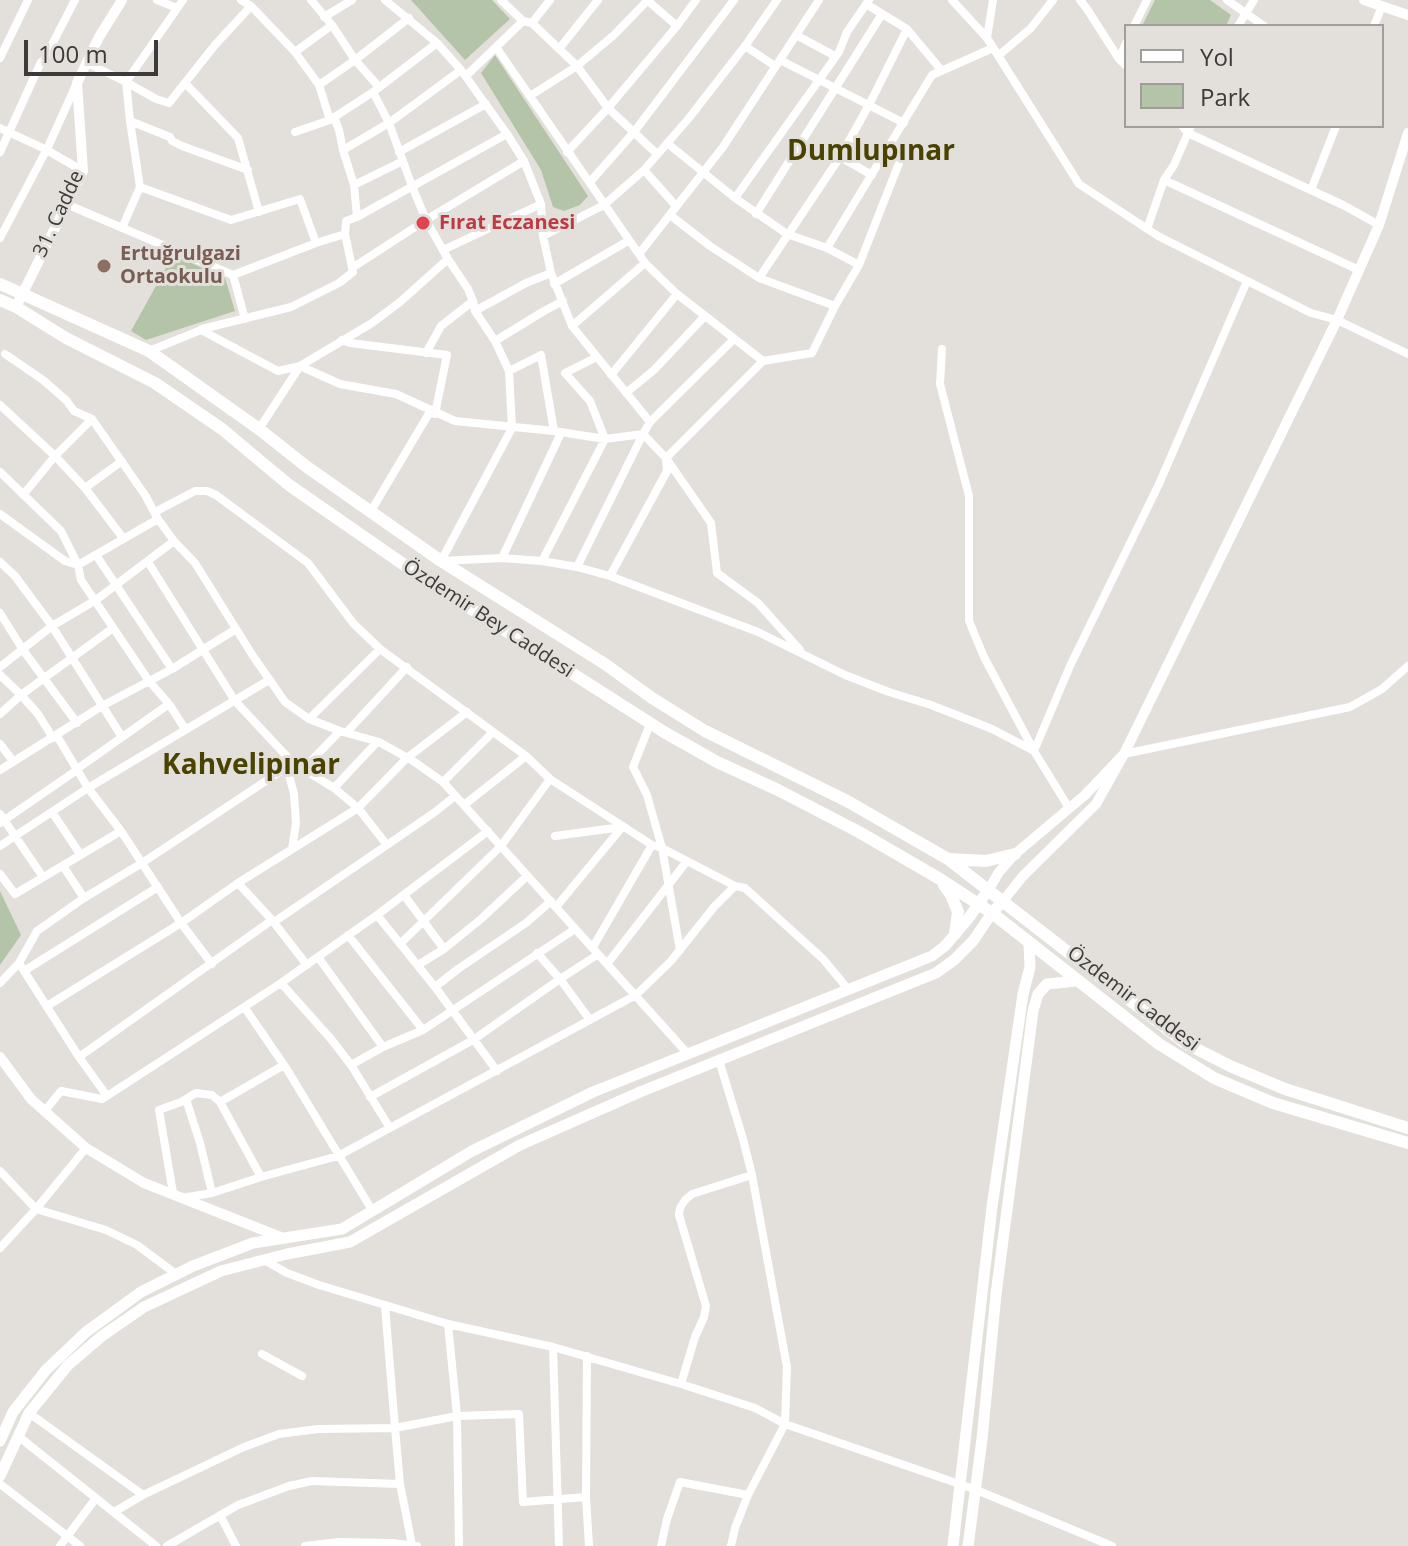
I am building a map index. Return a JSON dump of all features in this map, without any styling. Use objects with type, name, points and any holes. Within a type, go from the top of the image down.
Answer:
[{"type":"main road","name":"Özdemir Caddesi","points":[[0,284],[149,351],[441,561],[605,664],[652,698],[705,731],[847,801],[948,859],[1185,1043],[1285,1089],[1408,1128]]},
{"type":"main road","name":"Özdemir Bey Caddesi","points":[[0,300],[155,383],[222,429],[289,485],[426,580],[650,724],[717,762],[859,832],[992,913]]},
{"type":"main road","points":[[948,859],[986,861],[1015,854]]},
{"type":"main road","points":[[940,879],[958,912],[955,934]]},
{"type":"main road","points":[[0,1441],[13,1412],[46,1370],[86,1332],[141,1292],[193,1266],[253,1243],[342,1229],[485,1144],[593,1092],[932,956],[945,946],[989,889]]},
{"type":"main road","points":[[0,1476],[29,1413],[68,1365],[102,1336],[144,1307],[221,1271],[350,1242],[520,1145],[640,1092],[936,973],[973,941],[1003,901]]},
{"type":"main road","name":"Özdemir Caddesi","points":[[992,913],[1159,1044],[1214,1078],[1273,1103],[1408,1143]]},
{"type":"main road","points":[[953,1546],[992,1207],[1023,994],[1030,967],[1029,943]]},
{"type":"main road","points":[[968,1546],[996,1294],[1033,1011],[1038,994],[1047,984],[1076,981]]},
{"type":"street","points":[[0,58],[28,0]]},
{"type":"street","points":[[0,152],[41,62],[75,0]]},
{"type":"street","points":[[0,238],[48,147],[99,37],[122,0]]},
{"type":"street","points":[[157,0],[177,8]]},
{"type":"street","points":[[122,228],[140,187],[126,82],[183,0]]},
{"type":"street","points":[[241,0],[251,6],[295,52],[319,85],[339,130],[354,185],[357,217]]},
{"type":"street","points":[[311,0],[376,89],[426,220],[509,371],[512,428],[441,561]]},
{"type":"street","points":[[324,17],[352,0]]},
{"type":"street","points":[[385,0],[437,43],[464,73],[524,161],[541,204],[543,236],[554,284],[572,326],[650,422]]},
{"type":"street","points":[[343,150],[464,73],[528,22],[550,0]]},
{"type":"street","points":[[559,49],[598,0]]},
{"type":"street","points":[[530,96],[577,66],[614,35],[647,0],[677,26]]},
{"type":"street","points":[[567,152],[608,108],[696,0]]},
{"type":"street","points":[[590,182],[634,132],[734,0]]},
{"type":"street","points":[[543,236],[604,205],[644,170],[745,46],[777,0]]},
{"type":"street","points":[[639,254],[704,173],[748,111],[819,0]]},
{"type":"street","points":[[952,0],[987,38],[1079,184],[1147,229],[1247,281],[1311,313],[1337,320],[1408,354]]},
{"type":"street","points":[[987,38],[993,0]]},
{"type":"street","points":[[827,248],[932,75],[995,52],[1031,28],[1053,0]]},
{"type":"street","points":[[1080,0],[1124,64]]},
{"type":"street","points":[[1135,0],[1145,4],[1135,24]]},
{"type":"street","points":[[1227,0],[1261,24]]},
{"type":"street","points":[[1239,24],[1254,0]]},
{"type":"street","points":[[1364,0],[1408,15]]},
{"type":"street","points":[[506,2],[577,66],[608,108],[657,154]]},
{"type":"street","points":[[735,198],[839,52],[847,32],[867,2],[907,29],[942,71]]},
{"type":"street","points":[[87,63],[169,103],[251,6]]},
{"type":"street","points":[[1375,24],[1382,6]]},
{"type":"street","points":[[756,214],[882,14]]},
{"type":"street","points":[[319,85],[409,18]]},
{"type":"street","points":[[295,52],[332,25]]},
{"type":"street","points":[[759,278],[840,157],[907,29]]},
{"type":"street","points":[[796,35],[835,56]]},
{"type":"street","points":[[295,132],[332,118],[437,43]]},
{"type":"street","points":[[745,46],[819,79],[904,123]]},
{"type":"street","points":[[496,47],[645,263],[677,294],[763,361]]},
{"type":"street","points":[[1119,59],[1124,48]]},
{"type":"street","name":"31. Cadde","points":[[16,307],[83,171],[77,83]]},
{"type":"street","points":[[185,83],[238,138],[259,212]]},
{"type":"street","points":[[354,185],[486,104]]},
{"type":"street","points":[[130,121],[225,164],[248,170]]},
{"type":"street","points":[[0,128],[83,171]]},
{"type":"street","points":[[1147,229],[1187,128],[1379,225]]},
{"type":"street","points":[[1311,190],[1335,128]]},
{"type":"street","points":[[1003,901],[1053,844],[1096,804],[1124,754],[1337,320],[1379,225],[1408,133]]},
{"type":"street","points":[[149,351],[201,330],[291,307],[339,283],[353,272],[345,234],[346,221],[507,134]]},
{"type":"street","points":[[667,143],[756,214],[787,234],[827,248],[859,265]]},
{"type":"street","points":[[610,576],[667,471],[666,458],[763,361],[812,353],[859,265],[903,153]]},
{"type":"street","points":[[840,157],[872,175]]},
{"type":"street","points":[[352,268],[524,161]]},
{"type":"street","points":[[644,170],[676,206]]},
{"type":"street","points":[[1164,180],[1359,270]]},
{"type":"street","points":[[140,187],[231,220],[300,199],[316,243]]},
{"type":"street","points":[[66,204],[233,275],[345,234]]},
{"type":"street","points":[[201,330],[278,371],[300,366],[372,323],[400,302],[446,255],[541,204]]},
{"type":"street","points":[[670,215],[759,278],[835,306]]},
{"type":"street","points":[[554,284],[628,241]]},
{"type":"street","points":[[572,326],[645,263]]},
{"type":"street","points":[[475,311],[551,273]]},
{"type":"street","points":[[233,275],[245,319]]},
{"type":"street","points":[[1034,751],[1070,666],[1159,484],[1247,281]]},
{"type":"street","points":[[611,375],[677,294]]},
{"type":"street","points":[[426,353],[441,326],[473,301]]},
{"type":"street","points":[[495,341],[563,301]]},
{"type":"street","points":[[626,393],[654,370],[705,316]]},
{"type":"street","points":[[577,567],[650,422],[734,339]]},
{"type":"street","points":[[342,340],[447,355],[433,412],[371,511]]},
{"type":"street","points":[[942,349],[940,384],[969,496],[969,621],[984,657],[1034,751],[1069,808]]},
{"type":"street","points":[[5,354],[43,380],[74,411],[92,419],[156,516],[195,563],[285,702],[309,719],[377,742],[443,782],[688,1054]]},
{"type":"street","points":[[502,558],[558,432],[541,355],[509,371]]},
{"type":"street","points":[[542,561],[605,439],[590,401],[565,373],[597,357]]},
{"type":"street","points":[[300,366],[340,384],[396,394],[455,421],[605,439],[643,434]]},
{"type":"street","points":[[259,429],[300,366]]},
{"type":"street","points":[[0,405],[85,488],[123,538]]},
{"type":"street","points":[[23,495],[55,456],[92,419]]},
{"type":"street","points":[[643,434],[666,458],[711,523],[717,573],[758,603],[805,655]]},
{"type":"street","points":[[85,488],[122,461]]},
{"type":"street","points":[[0,472],[61,531],[78,565],[81,580],[185,729]]},
{"type":"street","points":[[0,514],[65,561],[78,565],[195,491],[216,495],[308,563],[353,623],[380,649],[526,756],[550,779],[657,846],[735,886],[745,888],[823,959],[848,989]]},
{"type":"street","points":[[0,667],[52,626],[96,600],[174,541]]},
{"type":"street","points":[[96,555],[172,669]]},
{"type":"street","points":[[441,561],[502,558],[542,561],[610,576],[758,632],[845,675],[992,729],[1034,751]]},
{"type":"street","points":[[0,562],[15,576],[52,626],[122,737]]},
{"type":"street","points":[[148,562],[235,701],[290,765],[296,823],[292,849]]},
{"type":"street","points":[[0,613],[77,723]]},
{"type":"street","points":[[0,714],[21,695],[113,628]]},
{"type":"street","points":[[0,770],[102,706],[172,669],[236,629]]},
{"type":"street","points":[[309,719],[380,649]]},
{"type":"street","points":[[989,889],[1015,854],[1069,808],[1124,754],[1350,707],[1382,689],[1408,666]]},
{"type":"street","points":[[304,768],[407,667]]},
{"type":"street","points":[[0,675],[38,714],[55,737],[212,964]]},
{"type":"street","points":[[0,846],[88,788],[269,680]]},
{"type":"street","points":[[43,877],[1,819],[77,770],[169,704]]},
{"type":"street","points":[[47,1006],[358,808],[407,758],[467,712]]},
{"type":"street","points":[[650,724],[633,767],[647,795],[657,846],[669,884],[680,950]]},
{"type":"street","points":[[443,782],[493,732]]},
{"type":"street","points":[[334,788],[377,742]]},
{"type":"street","points":[[0,744],[13,761]]},
{"type":"street","points":[[464,805],[526,756]]},
{"type":"street","points":[[21,967],[37,931],[290,765],[304,768],[334,788],[358,808],[387,845]]},
{"type":"street","points":[[400,944],[501,846],[550,779]]},
{"type":"street","points":[[79,1057],[455,796]]},
{"type":"street","points":[[52,812],[80,854]]},
{"type":"street","points":[[555,836],[623,826]]},
{"type":"street","points":[[435,987],[553,904],[623,826]]},
{"type":"street","points":[[0,874],[15,894],[121,831]]},
{"type":"street","points":[[44,1112],[61,1091],[102,1099],[107,1096],[307,965],[488,831]]},
{"type":"street","points":[[370,1097],[473,1040],[595,951],[657,846]]},
{"type":"street","points":[[607,964],[687,861]]},
{"type":"street","points":[[63,866],[84,898]]},
{"type":"street","points":[[418,965],[444,949],[481,919],[527,876]]},
{"type":"street","points":[[238,883],[307,965]]},
{"type":"street","points":[[177,1196],[212,1193],[338,1156],[636,995],[671,961],[735,886]]},
{"type":"street","points":[[0,983],[21,967],[158,887]]},
{"type":"street","points":[[404,895],[444,949]]},
{"type":"street","points":[[377,915],[497,1071]]},
{"type":"street","points":[[351,1065],[423,1030],[575,929]]},
{"type":"street","points":[[348,935],[423,1030]]},
{"type":"street","points":[[537,953],[590,1020]]},
{"type":"street","points":[[318,957],[383,1047]]},
{"type":"street","points":[[21,967],[107,1096]]},
{"type":"street","points":[[281,983],[351,1065],[390,1128]]},
{"type":"street","points":[[245,1008],[284,1065],[372,1210]]},
{"type":"street","points":[[0,1057],[31,1099],[86,1148],[144,1183],[283,1238]]},
{"type":"street","points":[[719,1060],[752,1175],[787,1367],[785,1424],[748,1495],[731,1546]]},
{"type":"street","points":[[220,1102],[284,1065]]},
{"type":"street","points":[[177,1196],[159,1110],[196,1093],[212,1095],[220,1102],[261,1177]]},
{"type":"street","points":[[186,1099],[212,1193]]},
{"type":"street","points":[[0,1248],[86,1148]]},
{"type":"street","points":[[0,1171],[36,1209],[116,1235],[137,1245],[176,1274]]},
{"type":"street","points":[[681,1384],[706,1306],[679,1215],[680,1208],[692,1194],[752,1175]]},
{"type":"street","points":[[264,1260],[303,1280],[385,1306],[587,1356],[755,1408],[785,1424],[974,1489],[1112,1546]]},
{"type":"street","points":[[305,1546],[339,1542],[414,1546],[400,1484],[385,1306]]},
{"type":"street","points":[[448,1324],[457,1416],[459,1546]]},
{"type":"street","points":[[553,1347],[559,1546]]},
{"type":"street","points":[[262,1354],[302,1376]]},
{"type":"street","points":[[587,1356],[586,1497],[589,1546]]},
{"type":"street","points":[[29,1413],[143,1495]]},
{"type":"street","points":[[114,1512],[244,1447],[279,1434],[318,1429],[395,1428],[457,1416],[519,1414],[523,1502],[586,1497]]},
{"type":"street","points":[[18,1436],[156,1546]]},
{"type":"street","points":[[167,1546],[238,1505],[289,1486],[312,1481],[400,1484]]},
{"type":"street","points":[[661,1546],[680,1482],[748,1495]]},
{"type":"street","points":[[0,1484],[80,1546]]},
{"type":"street","points":[[60,1546],[96,1498]]},
{"type":"street","points":[[220,1515],[236,1546]]},
{"type":"green space","points":[[411,0],[492,0],[510,19],[465,60]]},
{"type":"green space","points":[[1155,0],[1210,0],[1231,15],[1227,24],[1143,24]]},
{"type":"green space","points":[[495,55],[588,196],[580,205],[564,211],[553,207],[541,170],[481,73]]},
{"type":"green space","points":[[173,255],[225,278],[235,311],[146,340],[131,331]]},
{"type":"green space","points":[[0,891],[21,935],[0,965]]},
{"type":"place","name":"Fırat Eczanesi","points":[[423,223]]},
{"type":"place","name":"Ertuğrulgazi Ortaokulu","points":[[104,266]]},
{"type":"district","name":"Dumlupınar","points":[[871,152]]},
{"type":"district","name":"Kahvelipınar","points":[[251,766]]}]
